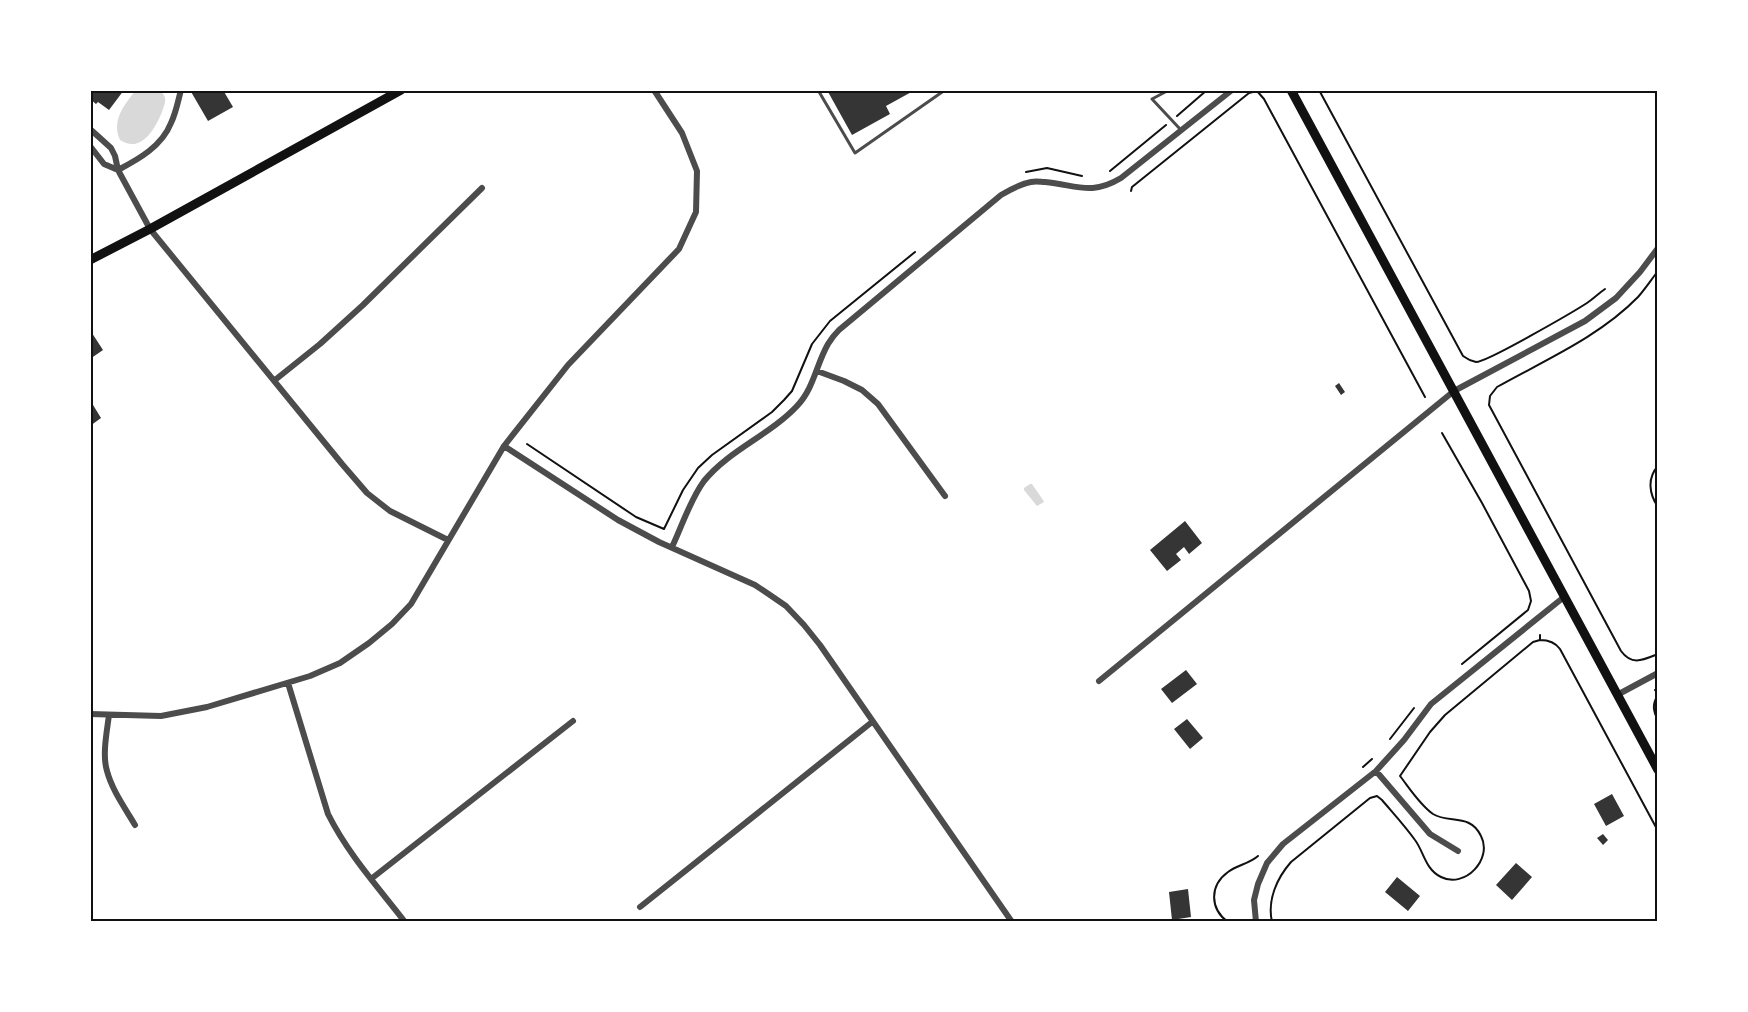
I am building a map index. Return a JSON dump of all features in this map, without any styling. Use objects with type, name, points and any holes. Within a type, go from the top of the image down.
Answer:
[{"type":"main road","points":[[90,260],[401,90]]},
{"type":"main road","points":[[1291,90],[1658,770]]},
{"type":"street","points":[[118,170],[153,148],[164,135],[171,123],[181,90]]},
{"type":"street","points":[[90,714],[161,716],[207,707],[310,676],[340,663],[369,643],[411,604],[504,446],[568,365],[679,249],[696,212],[697,171],[682,133],[654,90]]},
{"type":"street","points":[[672,547],[693,500],[704,482],[719,466],[786,417],[799,404],[809,389],[828,343],[839,330],[1001,195],[1016,186],[1033,181],[1067,184],[1080,189],[1095,189],[1110,185],[1232,90]]},
{"type":"street","points":[[90,129],[111,148],[118,170],[150,229],[342,464],[368,493],[390,511],[447,540]]},
{"type":"street","points":[[90,146],[104,164],[118,170]]},
{"type":"street","points":[[275,380],[363,305],[482,188]]},
{"type":"street","points":[[1099,681],[1454,391],[1585,321],[1616,298],[1658,248]]},
{"type":"street","points":[[817,371],[862,390],[878,404],[945,496]]},
{"type":"street","points":[[504,446],[618,520],[754,585],[786,606],[820,645],[1012,922]]},
{"type":"street","points":[[1256,922],[1254,900],[1258,884],[1267,863],[1283,844],[1376,771],[1404,740],[1431,704],[1564,597]]},
{"type":"street","points":[[1617,694],[1658,673]]},
{"type":"street","points":[[288,683],[328,814],[350,853],[405,922]]},
{"type":"street","points":[[109,715],[106,769],[135,825]]},
{"type":"street","points":[[371,879],[573,721]]},
{"type":"street","points":[[640,907],[872,722]]},
{"type":"street","points":[[1376,771],[1430,834],[1458,850]]},
{"type":"lane","points":[[818,90],[855,153],[945,90]]},
{"type":"lane","points":[[1169,90],[1152,99],[1182,130]]},
{"type":"path","points":[[1319,90],[1463,356],[1476,362],[1497,353],[1570,314],[1605,289]]},
{"type":"path","points":[[1131,191],[1132,187],[1249,93],[1257,91],[1264,99],[1425,397]]},
{"type":"path","points":[[1658,271],[1639,296],[1617,316],[1593,333],[1497,387],[1490,396],[1489,405],[1621,651],[1626,658],[1642,661],[1658,654]]},
{"type":"path","points":[[1442,432],[1529,591],[1531,601],[1528,609],[1519,618],[1457,669]]},
{"type":"path","points":[[1658,466],[1652,473],[1650,481],[1651,494],[1658,507]]},
{"type":"path","points":[[1540,640],[1556,643],[1560,649],[1658,831]]},
{"type":"path","points":[[1642,661],[1642,667]]},
{"type":"path","points":[[1657,693],[1653,708],[1658,720]]},
{"type":"path","points":[[1387,742],[1419,702]]},
{"type":"path","points":[[1361,768],[1373,757]]},
{"type":"path","points":[[1228,922],[1216,910],[1215,890],[1226,874],[1234,868],[1249,863],[1265,849]]},
{"type":"shaded area","points":[[136,90],[160,90],[165,97],[165,102],[159,119],[146,138],[141,142],[128,144],[120,140],[117,126],[123,107]]},
{"type":"shaded area","points":[[1030,484],[1044,502],[1037,506],[1024,490]]},
{"type":"building","points":[[90,90],[124,90],[109,110],[90,99]]},
{"type":"building","points":[[190,90],[223,90],[233,107],[208,121]]},
{"type":"building","points":[[827,90],[915,90],[886,106],[890,114],[852,135]]},
{"type":"building","points":[[90,330],[103,350],[90,359]]},
{"type":"building","points":[[1339,383],[1345,392],[1341,395],[1335,386]]},
{"type":"building","points":[[90,400],[101,418],[90,426]]},
{"type":"building","points":[[1185,521],[1202,543],[1189,554],[1184,547],[1176,554],[1181,560],[1167,571],[1150,550]]},
{"type":"building","points":[[1186,670],[1197,684],[1172,703],[1161,689]]},
{"type":"building","points":[[1187,719],[1203,738],[1190,749],[1174,729]]},
{"type":"building","points":[[1612,794],[1624,816],[1606,826],[1594,804]]},
{"type":"building","points":[[1603,834],[1608,840],[1603,845],[1597,838]]},
{"type":"building","points":[[1516,863],[1532,877],[1512,900],[1496,885]]},
{"type":"building","points":[[1397,877],[1420,896],[1408,911],[1385,892]]},
{"type":"building","points":[[1188,889],[1191,917],[1172,920],[1169,892]]}]
